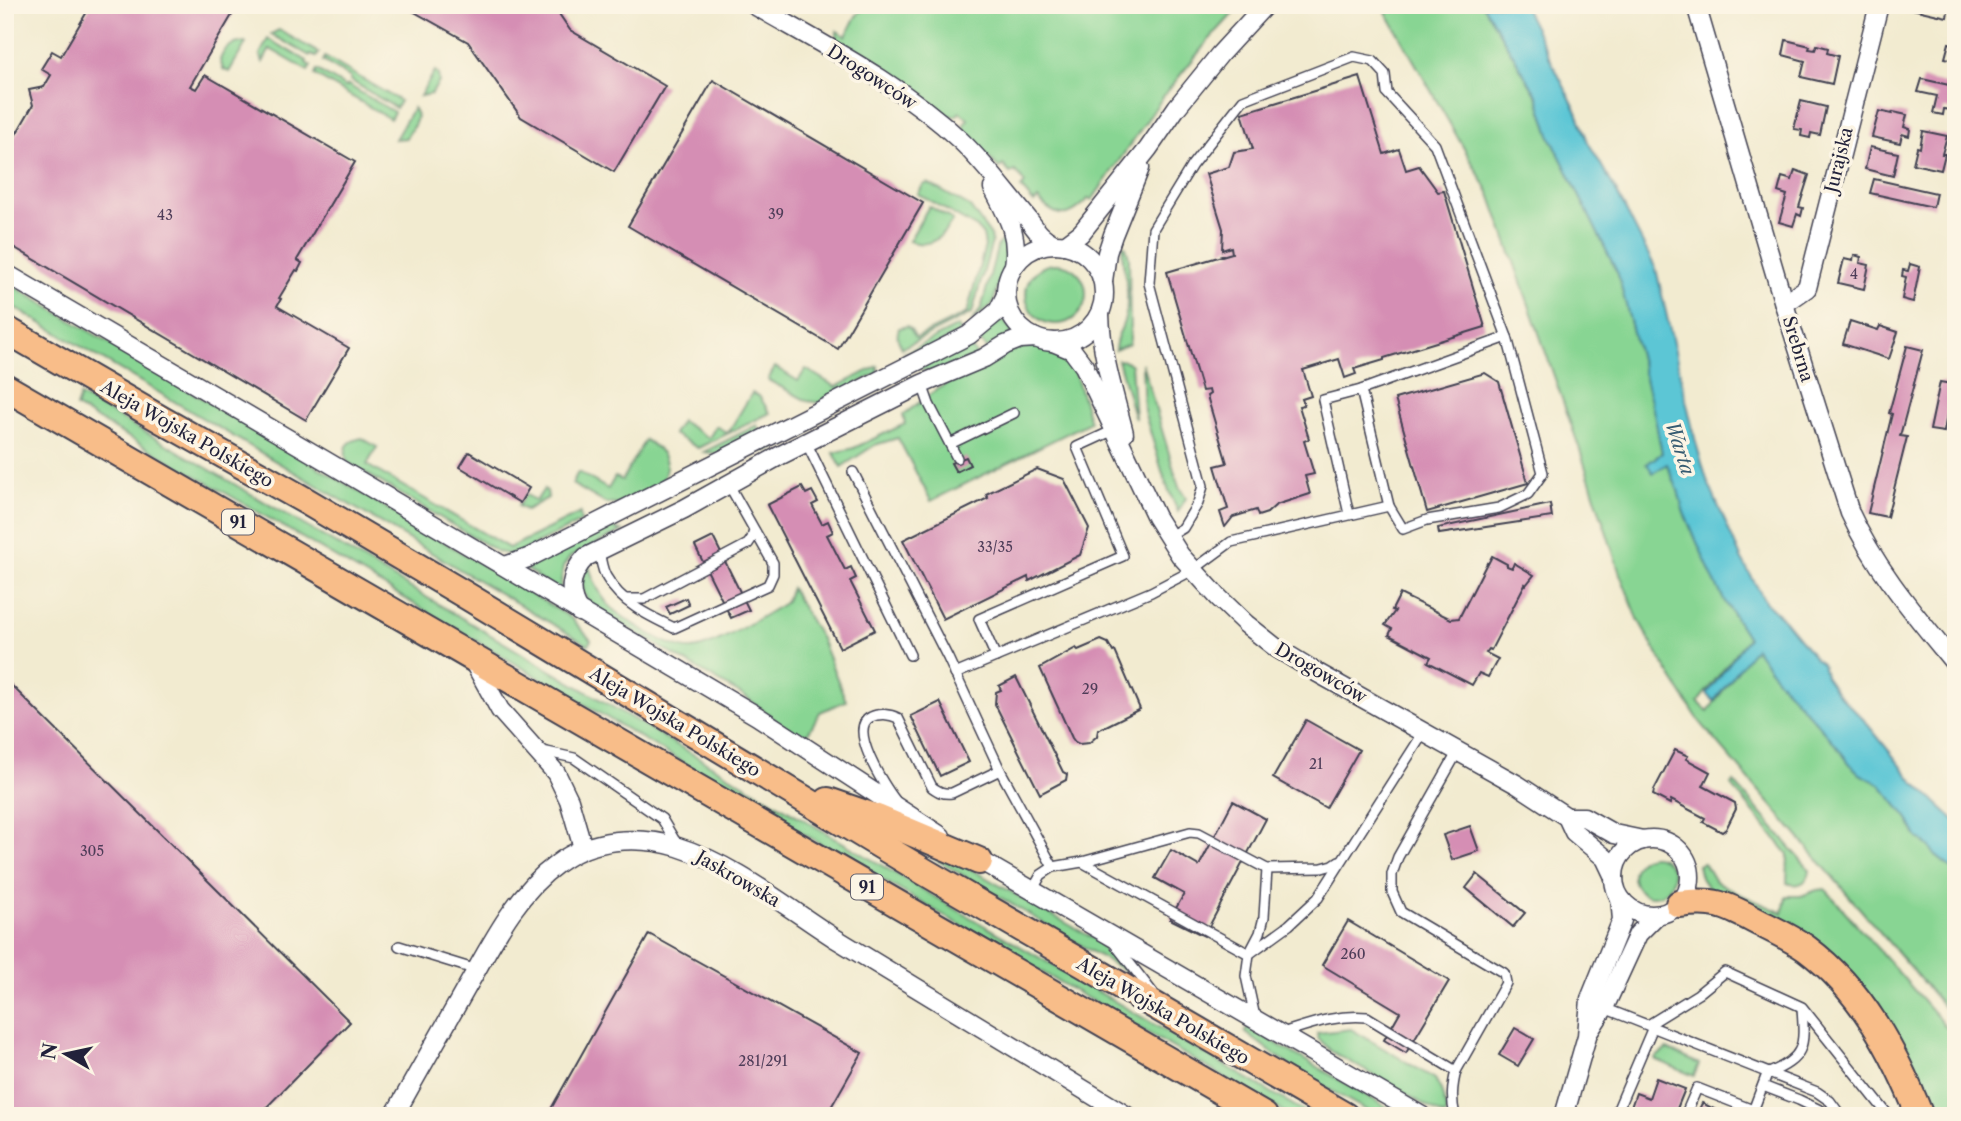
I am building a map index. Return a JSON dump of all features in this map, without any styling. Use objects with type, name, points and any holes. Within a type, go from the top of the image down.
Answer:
[{"type":"main road","name":"Aleja Wojska Polskiego","points":[[5,329],[462,593],[925,872],[1345,1116]]},
{"type":"main road","name":"91","points":[[5,387],[1264,1116]]},
{"type":"main road","points":[[775,782],[877,818],[979,861]]},
{"type":"main road","points":[[1668,909],[1703,901],[1717,903],[1770,928],[1806,949],[1837,976],[1857,1000],[1887,1044],[1920,1116]]},
{"type":"street","name":"Drogowców","points":[[754,5],[903,95],[961,141],[1041,238],[1059,244]]},
{"type":"street","points":[[1045,340],[1020,328],[1010,313],[1006,295],[1014,266],[1038,247],[1059,244],[1081,233],[1148,149],[1177,107],[1265,5]]},
{"type":"street","name":"Srebrna","points":[[1696,5],[1839,485],[1862,541],[1956,665]]},
{"type":"street","name":"Jurajska","points":[[1784,304],[1807,288],[1879,5]]},
{"type":"street","points":[[579,612],[571,590],[574,573],[586,557],[729,485],[780,455],[922,384],[984,358],[1005,345],[1020,339],[1072,340],[1089,330],[1100,314],[1104,298],[1103,281],[1107,253],[1148,149]]},
{"type":"street","name":"Drogowców","points":[[981,163],[1013,227],[1017,251],[1014,266]]},
{"type":"street","points":[[1059,244],[1082,252],[1096,265],[1103,281]]},
{"type":"street","points":[[5,273],[757,716],[979,861],[1422,1116]]},
{"type":"street","points":[[505,566],[527,558],[969,335],[998,311],[1006,295]]},
{"type":"street","name":"Drogowców","points":[[1100,314],[1100,330],[1106,359],[1132,467]]},
{"type":"street","name":"Drogowców","points":[[1045,340],[1072,350],[1084,366],[1168,537],[1193,570],[1246,624],[1275,647],[1316,672],[1518,785],[1567,817],[1574,832],[1605,858],[1614,877]]},
{"type":"street","points":[[470,656],[500,710],[556,773],[569,800],[583,848]]},
{"type":"street","name":"Drogowców","points":[[1567,817],[1584,817],[1614,834],[1643,840]]},
{"type":"street","points":[[1564,1116],[1587,1036],[1590,999],[1622,920],[1614,877],[1616,867],[1626,850],[1643,840],[1667,842],[1685,858],[1689,870],[1686,894],[1638,934],[1604,1008],[1587,1036]]},
{"type":"street","name":"Jaskrowska","points":[[394,1116],[497,934],[530,888],[557,864],[583,848],[626,841],[662,843],[704,857],[1127,1116]]},
{"type":"street","points":[[1620,898],[1637,912],[1668,909]]},
{"type":"lane","points":[[5,13],[10,5]]},
{"type":"lane","points":[[1168,537],[1183,528],[1198,502],[1203,486],[1149,283],[1153,229],[1192,165],[1243,100],[1354,57],[1373,61],[1385,74],[1387,93],[1435,145],[1507,337],[1543,472],[1528,494],[1499,508],[1427,520],[1403,529],[1389,506],[1361,390]]},
{"type":"lane","points":[[1349,514],[1323,400],[1361,390],[1507,337]]},
{"type":"lane","points":[[922,384],[929,404],[957,458]]},
{"type":"lane","points":[[950,444],[1014,413]]},
{"type":"lane","points":[[996,657],[979,618],[1123,556],[1077,447],[1114,430]]},
{"type":"lane","points":[[806,442],[910,654]]},
{"type":"lane","points":[[853,472],[955,674],[1000,770],[1053,867]]},
{"type":"lane","points":[[599,551],[606,577],[624,599],[674,628],[768,585],[773,574],[773,563],[729,485]]},
{"type":"lane","points":[[955,674],[1151,592],[1193,570],[1231,542],[1389,506]]},
{"type":"lane","points":[[624,599],[645,599],[748,544],[754,530]]},
{"type":"lane","points":[[903,810],[885,787],[863,739],[864,722],[872,716],[884,714],[898,718],[932,787],[945,794],[1000,770]]},
{"type":"lane","points":[[1249,954],[1289,925],[1318,898],[1424,732]]},
{"type":"lane","points":[[537,750],[574,758],[662,819],[678,848]]},
{"type":"lane","points":[[1455,1116],[1451,1100],[1456,1071],[1506,984],[1504,973],[1401,912],[1392,892],[1392,874],[1398,857],[1458,751]]},
{"type":"lane","points":[[1032,891],[1041,875],[1053,867],[1082,862],[1190,832],[1199,833],[1267,869],[1322,868],[1343,858]]},
{"type":"lane","points":[[1082,862],[1249,954]]},
{"type":"lane","points":[[1256,1019],[1246,976],[1249,954],[1260,933],[1264,917],[1267,869]]},
{"type":"lane","points":[[1108,934],[1168,1014]]},
{"type":"lane","points":[[399,946],[477,970]]},
{"type":"lane","points":[[1615,1116],[1651,1026],[1725,972],[1801,1007],[1889,1116]]},
{"type":"lane","points":[[1685,1116],[1697,1088],[1752,1113],[1770,1075],[1796,1057],[1804,1033],[1801,1007]]},
{"type":"lane","points":[[1604,1008],[1824,1097],[1840,1116]]},
{"type":"lane","points":[[1280,1033],[1333,1018],[1367,1017],[1456,1071]]},
{"type":"lane","points":[[1763,1086],[1799,1100],[1826,1113],[1827,1116]]},
{"type":"green space","points":[[867,5],[1241,5],[1165,94],[1092,200],[1089,198],[1070,213],[1058,214],[1038,199],[1034,203],[1021,188],[1025,183],[1015,171],[1010,173],[1003,165],[999,168],[965,133],[964,124],[968,119],[960,112],[956,116],[948,116],[901,79],[837,41],[837,31],[846,36],[856,16]]},
{"type":"green space","points":[[1382,5],[1483,5],[1538,98],[1551,138],[1618,274],[1662,453],[1647,464],[1667,464],[1684,513],[1724,600],[1748,638],[1698,702],[1708,711],[1755,647],[1777,679],[1851,765],[1860,774],[1880,784],[1907,817],[1916,836],[1956,872],[1956,1021],[1700,722],[1662,662],[1638,619],[1620,574],[1579,447],[1490,194]]},
{"type":"green space","points":[[279,30],[319,53],[316,57],[310,56],[271,34]]},
{"type":"green space","points":[[268,39],[307,61],[311,66],[308,71],[270,49],[263,62],[260,54]]},
{"type":"green space","points":[[245,42],[229,72],[223,69],[220,60],[226,49]]},
{"type":"green space","points":[[325,57],[400,101],[396,108],[323,61]]},
{"type":"green space","points":[[317,70],[394,112],[390,119],[315,75]]},
{"type":"green space","points":[[435,71],[439,82],[431,94],[420,96]]},
{"type":"green space","points":[[413,108],[417,116],[413,127],[406,138],[395,139]]},
{"type":"green space","points":[[928,183],[970,207],[991,236],[992,242],[972,313],[902,348],[898,338],[899,328],[907,326],[916,338],[967,313],[985,246],[983,235],[977,228],[918,194],[923,185]]},
{"type":"green space","points":[[929,206],[953,220],[935,240],[923,243],[909,241]]},
{"type":"green space","points":[[1010,235],[1008,261],[1000,277],[993,304],[971,322],[982,306],[998,244]]},
{"type":"green space","points":[[1123,245],[1129,257],[1130,339],[1129,344],[1115,350],[1127,307]]},
{"type":"green space","points":[[1056,264],[1073,269],[1081,277],[1086,294],[1081,311],[1073,319],[1056,324],[1039,319],[1031,311],[1026,294],[1031,277],[1039,269]]},
{"type":"green space","points":[[5,281],[570,617],[591,640],[588,645],[5,302]]},
{"type":"green space","points":[[1003,319],[1013,333],[986,349],[977,336]]},
{"type":"green space","points":[[958,326],[961,332],[941,343],[905,353]]},
{"type":"green space","points":[[968,342],[977,356],[932,373],[918,368]]},
{"type":"green space","points":[[1016,346],[1044,349],[1071,360],[1090,422],[931,501],[898,438],[875,445],[841,467],[834,453],[854,448],[905,424],[903,415],[937,389]]},
{"type":"green space","points":[[1118,360],[1131,365],[1135,419]]},
{"type":"green space","points":[[1142,363],[1179,487],[1186,498],[1178,512],[1166,484],[1144,411]]},
{"type":"green space","points":[[878,366],[878,373],[821,403],[807,401],[768,380],[775,367],[798,381],[806,369],[836,387]]},
{"type":"green space","points":[[752,393],[759,396],[770,413],[698,448],[673,434],[681,421],[709,438],[716,426],[728,433]]},
{"type":"green space","points":[[80,396],[1312,1116],[1291,1116],[860,867],[76,407]]},
{"type":"green space","points":[[757,425],[761,432],[720,454],[704,452]]},
{"type":"green space","points":[[804,425],[814,427],[769,451],[753,451]]},
{"type":"green space","points":[[362,438],[377,447],[367,465],[509,548],[580,513],[581,522],[516,554],[498,552],[347,462],[347,446]]},
{"type":"green space","points":[[645,440],[665,458],[666,469],[661,484],[618,505],[605,503],[572,484],[578,472],[608,489],[615,477],[622,480]]},
{"type":"green space","points":[[544,489],[548,498],[526,510],[518,506],[525,494],[536,501]]},
{"type":"green space","points":[[608,526],[622,531],[570,557],[563,567],[560,590],[525,569]]},
{"type":"green space","points":[[588,563],[598,589],[613,609],[647,632],[683,648],[702,647],[739,630],[785,603],[791,588],[821,639],[846,701],[820,712],[803,742],[747,698],[593,607],[583,586]]},
{"type":"green space","points":[[1734,782],[1810,870],[1805,881],[1799,884],[1787,883],[1788,854],[1731,785]]},
{"type":"green space","points":[[903,840],[960,863],[1096,940],[1133,976]]},
{"type":"green space","points":[[1653,856],[1667,862],[1673,876],[1667,890],[1653,896],[1639,890],[1633,876],[1639,862]]},
{"type":"green space","points":[[1704,863],[1714,880],[1783,913],[1786,896],[1801,896],[1825,889],[1828,892],[1956,1038],[1956,1116],[1933,1116],[1898,1036],[1895,1038],[1870,1003],[1711,892],[1701,878],[1698,865]]},
{"type":"green space","points":[[1248,1027],[1402,1116],[1377,1116],[1296,1071],[1245,1032]]},
{"type":"green space","points":[[1351,1029],[1435,1079],[1447,1113],[1444,1116],[1331,1051],[1318,1038],[1317,1033]]},
{"type":"green space","points":[[1667,1049],[1699,1064],[1694,1076],[1656,1060],[1655,1058]]},
{"type":"water","name":"Warta","points":[[1483,5],[1523,5],[1577,112],[1588,142],[1656,269],[1696,443],[1707,480],[1741,558],[1766,603],[1822,663],[1825,676],[1837,693],[1864,720],[1914,782],[1956,821],[1956,872],[1917,837],[1907,817],[1880,784],[1860,774],[1851,765],[1777,679],[1755,648],[1714,701],[1707,694],[1748,638],[1712,576],[1684,513],[1667,464],[1653,473],[1647,464],[1662,453],[1618,274],[1551,138],[1538,97]]},
{"type":"building","points":[[91,5],[238,5],[190,86],[196,89],[205,75],[355,162],[297,260],[302,263],[279,298],[281,299],[277,306],[349,348],[306,420],[5,242],[5,146],[8,148],[33,105],[29,90],[44,87],[51,75],[41,69],[52,51],[61,56]]},
{"type":"building","points":[[402,5],[553,5],[570,30],[665,86],[614,172],[521,117],[468,42]]},
{"type":"building","points":[[1912,5],[1949,5],[1947,17],[1912,9]]},
{"type":"building","points":[[1955,37],[1954,111],[1944,109],[1943,115],[1933,113],[1937,96],[1918,92],[1922,79],[1949,85],[1954,60],[1945,58],[1949,43],[1953,44]]},
{"type":"building","points":[[1786,40],[1810,46],[1809,49],[1815,50],[1817,45],[1828,48],[1827,53],[1838,56],[1832,84],[1801,77],[1805,61],[1783,55]]},
{"type":"building","points":[[1360,77],[1384,154],[1399,149],[1406,170],[1419,166],[1438,192],[1444,191],[1485,327],[1384,358],[1354,369],[1356,374],[1345,378],[1339,359],[1303,370],[1311,396],[1302,399],[1304,405],[1299,406],[1309,439],[1304,441],[1314,474],[1305,476],[1310,494],[1276,505],[1267,513],[1258,516],[1256,510],[1233,517],[1225,527],[1220,512],[1228,509],[1215,466],[1227,463],[1207,396],[1210,394],[1209,390],[1202,391],[1167,272],[1232,253],[1231,247],[1222,250],[1223,229],[1206,174],[1229,167],[1234,152],[1253,149],[1242,113]]},
{"type":"building","points":[[713,80],[923,203],[838,349],[628,226]]},
{"type":"building","points":[[1801,101],[1826,107],[1820,135],[1811,133],[1810,138],[1801,136],[1802,130],[1794,129]]},
{"type":"building","points":[[1879,111],[1907,115],[1904,127],[1910,129],[1909,136],[1902,134],[1900,143],[1872,137]]},
{"type":"building","points":[[1923,131],[1947,136],[1941,170],[1913,164]]},
{"type":"building","points":[[1870,147],[1898,153],[1893,176],[1865,169]]},
{"type":"building","points":[[1795,170],[1809,175],[1799,207],[1803,208],[1801,216],[1797,214],[1793,226],[1779,222],[1787,195],[1778,192],[1782,177],[1792,180]]},
{"type":"building","points":[[1874,179],[1936,193],[1933,207],[1870,193]]},
{"type":"building","points":[[1854,255],[1861,257],[1860,263],[1869,265],[1864,289],[1838,283],[1844,259],[1853,261]]},
{"type":"building","points":[[1910,264],[1920,267],[1913,302],[1902,299],[1906,277],[1902,276],[1903,270],[1908,271]]},
{"type":"building","points":[[1850,321],[1878,330],[1880,326],[1898,332],[1889,359],[1843,344]]},
{"type":"building","points":[[1907,346],[1923,350],[1900,436],[1907,437],[1887,517],[1868,513],[1892,414],[1889,413]]},
{"type":"building","points":[[1485,373],[1499,382],[1528,483],[1427,512],[1395,399]]},
{"type":"building","points":[[1940,382],[1952,384],[1944,432],[1930,430]]},
{"type":"building","points":[[1954,435],[1956,436],[1956,454],[1951,453]]},
{"type":"building","points":[[469,452],[529,488],[520,503],[460,467]]},
{"type":"building","points":[[966,457],[970,465],[956,472],[951,463]]},
{"type":"building","points":[[1037,469],[1064,479],[1089,528],[1080,555],[943,619],[903,540],[988,498],[986,494]]},
{"type":"building","points":[[802,487],[806,494],[812,491],[818,502],[812,505],[822,524],[828,521],[833,532],[827,535],[845,570],[851,567],[856,578],[850,581],[875,630],[840,648],[767,505]]},
{"type":"building","points":[[1550,504],[1552,517],[1439,534],[1438,528]]},
{"type":"building","points":[[713,537],[749,610],[731,618],[695,546]]},
{"type":"building","points":[[1492,556],[1507,566],[1512,568],[1514,563],[1534,575],[1525,584],[1491,650],[1486,653],[1498,659],[1488,677],[1479,673],[1472,685],[1428,662],[1431,657],[1389,635],[1392,629],[1385,625],[1395,611],[1392,610],[1400,594],[1451,619],[1459,618]]},
{"type":"building","points":[[686,598],[689,605],[670,614],[666,607]]},
{"type":"building","points":[[1101,640],[1115,651],[1140,709],[1098,730],[1097,736],[1089,743],[1079,744],[1072,738],[1040,668],[1076,648],[1078,650]]},
{"type":"building","points":[[1016,677],[1063,772],[1067,774],[1066,780],[1040,794],[995,704],[996,692],[1001,690],[999,686]]},
{"type":"building","points":[[5,679],[350,1022],[258,1116],[5,1116]]},
{"type":"building","points":[[940,702],[969,762],[940,776],[911,716]]},
{"type":"building","points":[[1306,720],[1359,750],[1326,808],[1273,778]]},
{"type":"building","points":[[1675,750],[1710,772],[1703,786],[1735,803],[1736,809],[1722,832],[1703,822],[1705,818],[1671,800],[1670,804],[1653,795]]},
{"type":"building","points":[[1233,801],[1266,819],[1204,936],[1170,919],[1184,894],[1155,878],[1171,850],[1199,866]]},
{"type":"building","points":[[1470,826],[1479,851],[1452,860],[1443,835]]},
{"type":"building","points":[[1477,874],[1525,913],[1513,927],[1466,888]]},
{"type":"building","points":[[1348,921],[1449,981],[1406,1053],[1384,1040],[1400,1012],[1322,965]]},
{"type":"building","points":[[649,934],[862,1053],[826,1116],[547,1116]]},
{"type":"building","points":[[1515,1028],[1534,1039],[1518,1066],[1499,1055]]},
{"type":"building","points":[[1656,1078],[1685,1089],[1674,1116],[1628,1116],[1636,1093],[1649,1098]]},
{"type":"building","points":[[1702,1103],[1722,1113],[1721,1116],[1696,1116]]}]
